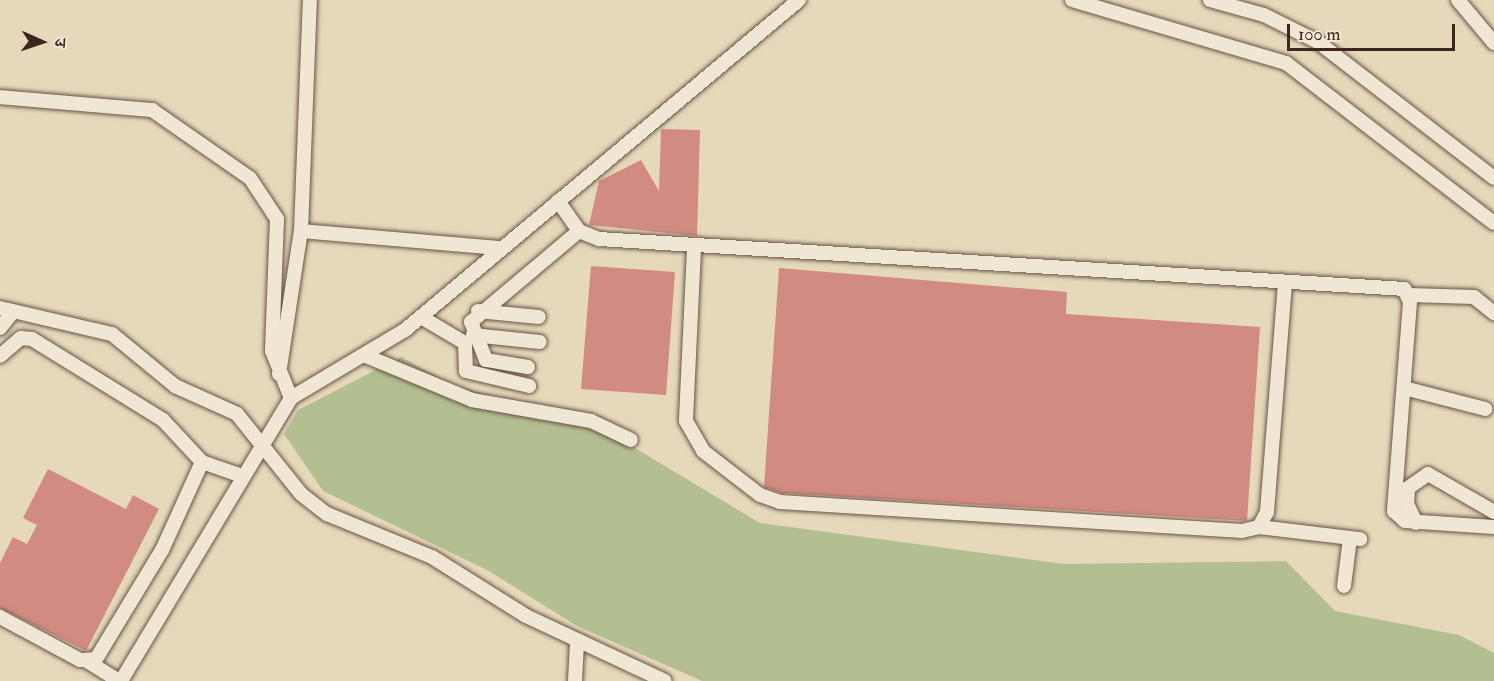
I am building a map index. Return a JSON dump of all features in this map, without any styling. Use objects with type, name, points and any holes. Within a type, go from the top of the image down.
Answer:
[{"type":"street","points":[[279,374],[301,231],[310,0]]},
{"type":"street","points":[[0,617],[87,661],[120,681],[261,443],[291,398],[366,356],[421,317],[799,0]]},
{"type":"street","points":[[1072,0],[1286,63],[1494,223]]},
{"type":"street","points":[[1210,0],[1236,3],[1318,42],[1494,178]]},
{"type":"street","points":[[1458,0],[1494,43]]},
{"type":"street","points":[[0,97],[152,110],[250,178],[277,219],[272,337],[279,374],[291,398]]},
{"type":"street","points":[[558,201],[579,231],[599,239],[694,249],[1285,284],[1397,287],[1409,295],[1474,297],[1494,313]]},
{"type":"street","points":[[301,231],[501,248]]},
{"type":"street","points":[[528,367],[489,362],[473,335],[471,322],[478,311],[579,231]]},
{"type":"street","points":[[694,249],[686,421],[703,451],[760,495],[780,502],[1259,527],[1355,539],[1344,586]]},
{"type":"street","points":[[1259,527],[1267,513],[1285,284]]},
{"type":"street","points":[[1409,295],[1394,511],[1402,520],[1416,523],[1494,527]]},
{"type":"street","points":[[0,328],[6,310],[112,334],[175,386],[237,414],[300,494],[327,514],[446,564],[578,643],[665,681]]},
{"type":"street","points":[[478,311],[539,317]]},
{"type":"street","points":[[421,317],[465,343],[466,371],[529,386]]},
{"type":"street","points":[[473,335],[540,342]]},
{"type":"street","points":[[0,356],[21,338],[32,339],[163,420],[202,462],[242,476]]},
{"type":"street","points":[[366,356],[472,400],[591,421],[632,440]]},
{"type":"street","points":[[1404,388],[1485,409]]},
{"type":"street","points":[[87,661],[103,653],[125,618],[202,462]]},
{"type":"street","points":[[1416,523],[1407,504],[1408,488],[1428,474],[1494,512]]},
{"type":"street","points":[[575,681],[578,643]]},
{"type":"green space","points":[[401,357],[453,385],[595,424],[760,523],[1064,564],[1286,561],[1335,611],[1459,635],[1494,653],[1494,681],[702,681],[577,626],[487,570],[323,491],[284,434],[298,410]]},
{"type":"building","points":[[661,129],[700,130],[697,236],[589,225],[599,181],[641,160],[659,191]]},
{"type":"building","points":[[591,266],[675,272],[666,395],[581,389]]},
{"type":"building","points":[[779,268],[1067,292],[1066,314],[1260,327],[1247,521],[782,493],[764,487]]},
{"type":"building","points":[[48,469],[126,509],[133,495],[159,509],[86,651],[0,608],[0,563],[13,537],[27,544],[37,525],[23,518]]}]
